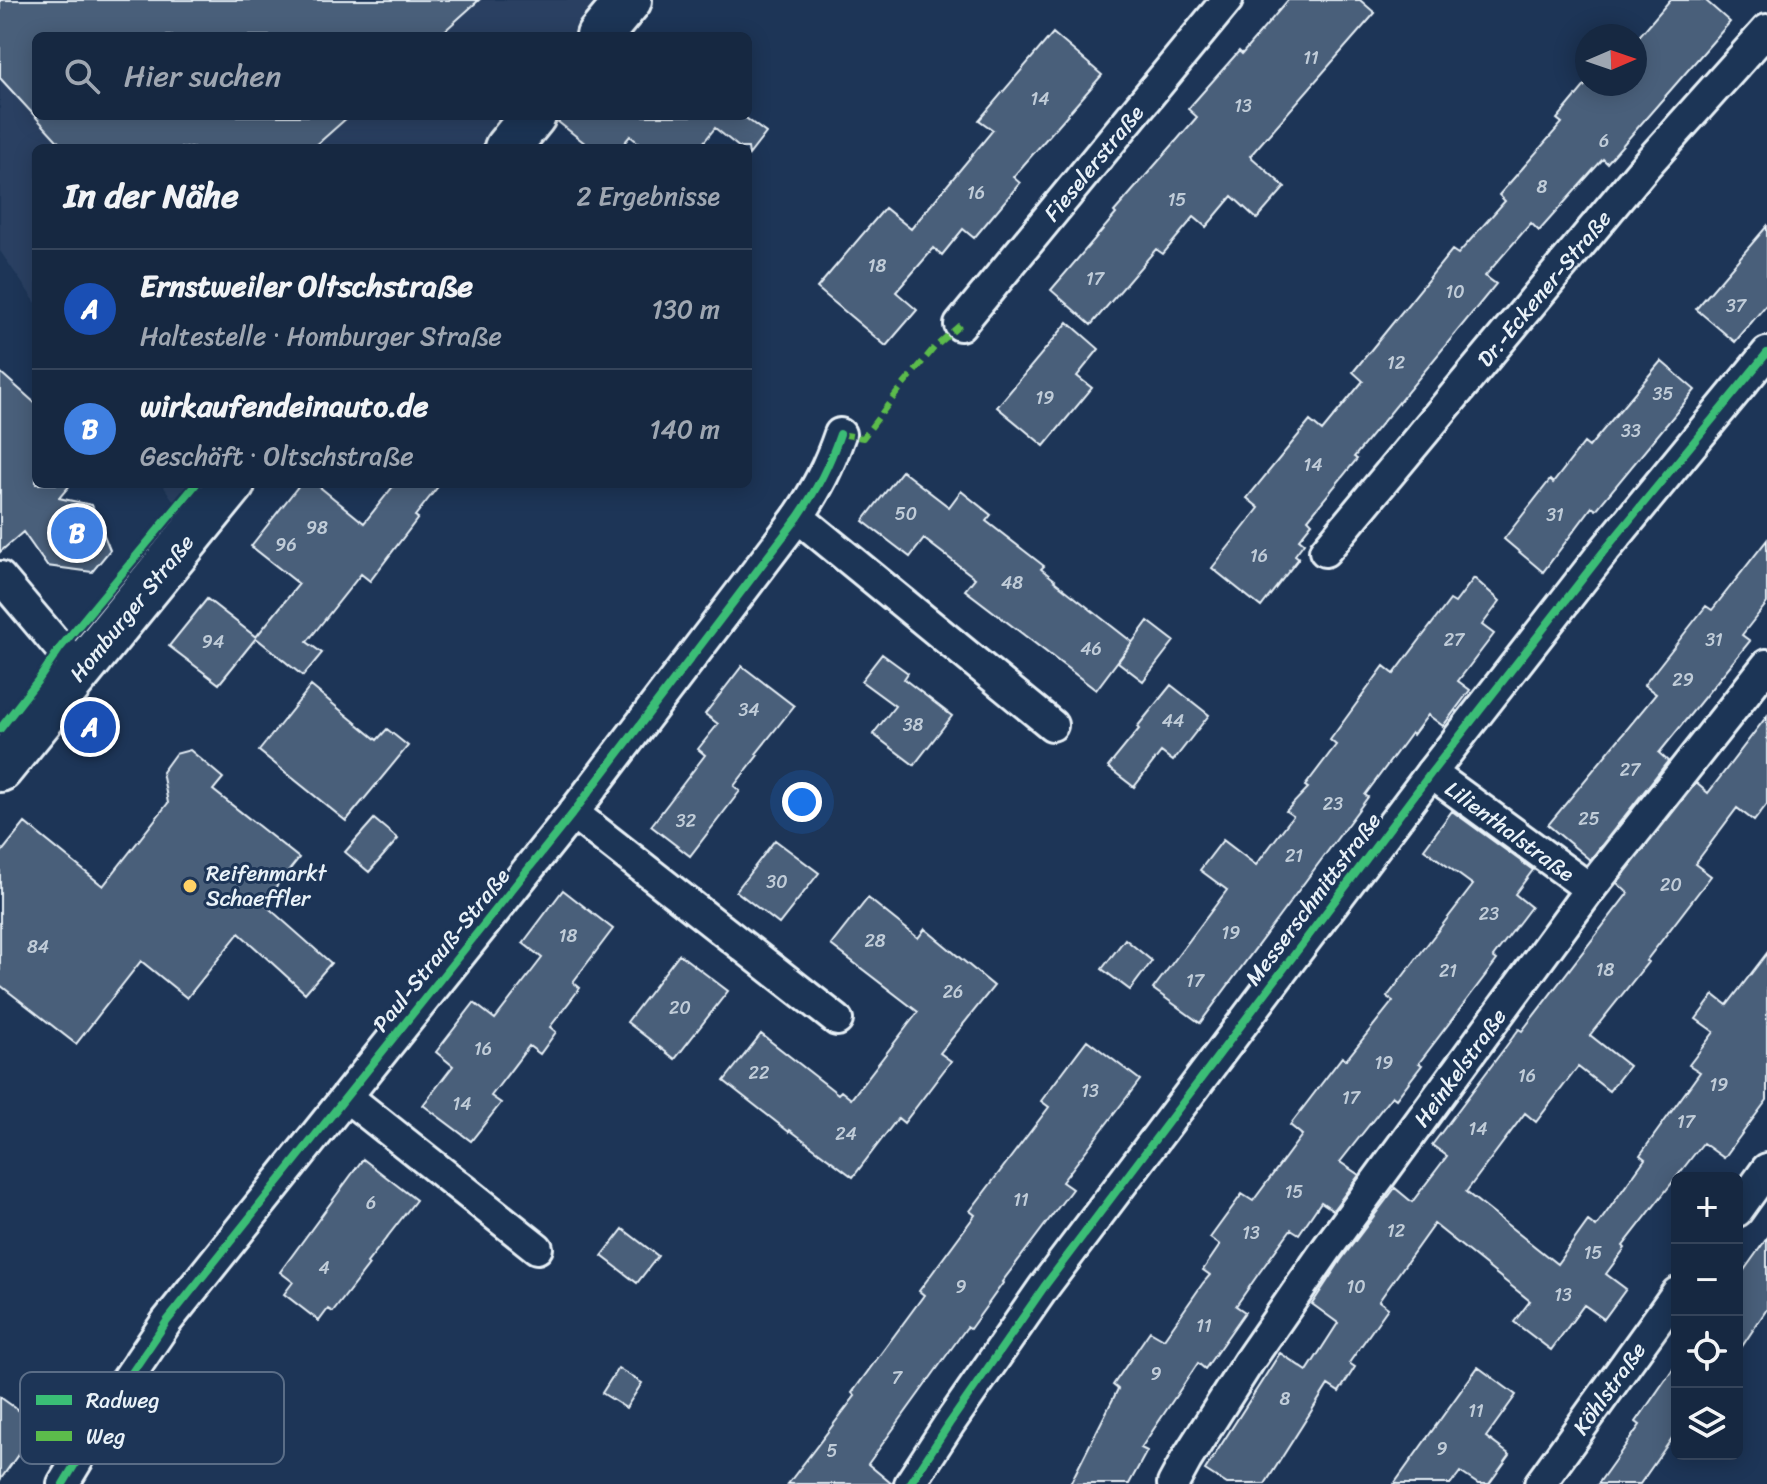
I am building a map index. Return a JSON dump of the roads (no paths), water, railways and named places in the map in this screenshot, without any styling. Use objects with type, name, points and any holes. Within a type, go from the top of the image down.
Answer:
[{"type":"main road","points":[[602,32],[629,0]]},
{"type":"main road","points":[[510,144],[530,120]]},
{"type":"main road","name":"Homburger Straße","points":[[0,769],[229,488]]},
{"type":"street","name":"Fieselerstraße","points":[[960,325],[1227,0]]},
{"type":"street","name":"Dr.-Eckener-Straße","points":[[1325,551],[1647,164],[1767,30]]},
{"type":"street","name":"Messerschmittstraße","points":[[910,1484],[1044,1287],[1431,773],[1604,551],[1767,353]]},
{"type":"street","name":"Paul-Strauß-Straße","points":[[132,1372],[232,1237],[573,813],[798,517],[821,482],[840,434]]},
{"type":"street","points":[[798,517],[1052,725]]},
{"type":"street","points":[[0,577],[60,648],[83,666]]},
{"type":"street","name":"Heinkelstraße","points":[[1173,1484],[1249,1361],[1326,1250],[1590,889],[1767,665]]},
{"type":"street","name":"Lilienthalstraße","points":[[1431,773],[1590,889]]},
{"type":"street","points":[[573,813],[837,1020]]},
{"type":"street","points":[[347,1097],[537,1248]]},
{"type":"street","points":[[1743,1203],[1767,1169]]},
{"type":"street","name":"Köhlstraße","points":[[1540,1484],[1671,1301]]},
{"type":"street","name":"Paul-Strauß-Straße","points":[[63,1484],[75,1464]]},
{"type":"place","name":"wirkaufendeinauto.de","points":[[77,533]]},
{"type":"place","name":"Ernstweiler Oltschstraße","points":[[90,727]]},
{"type":"place","name":"Reifenmarkt Schaeffler","points":[[190,886]]}]
